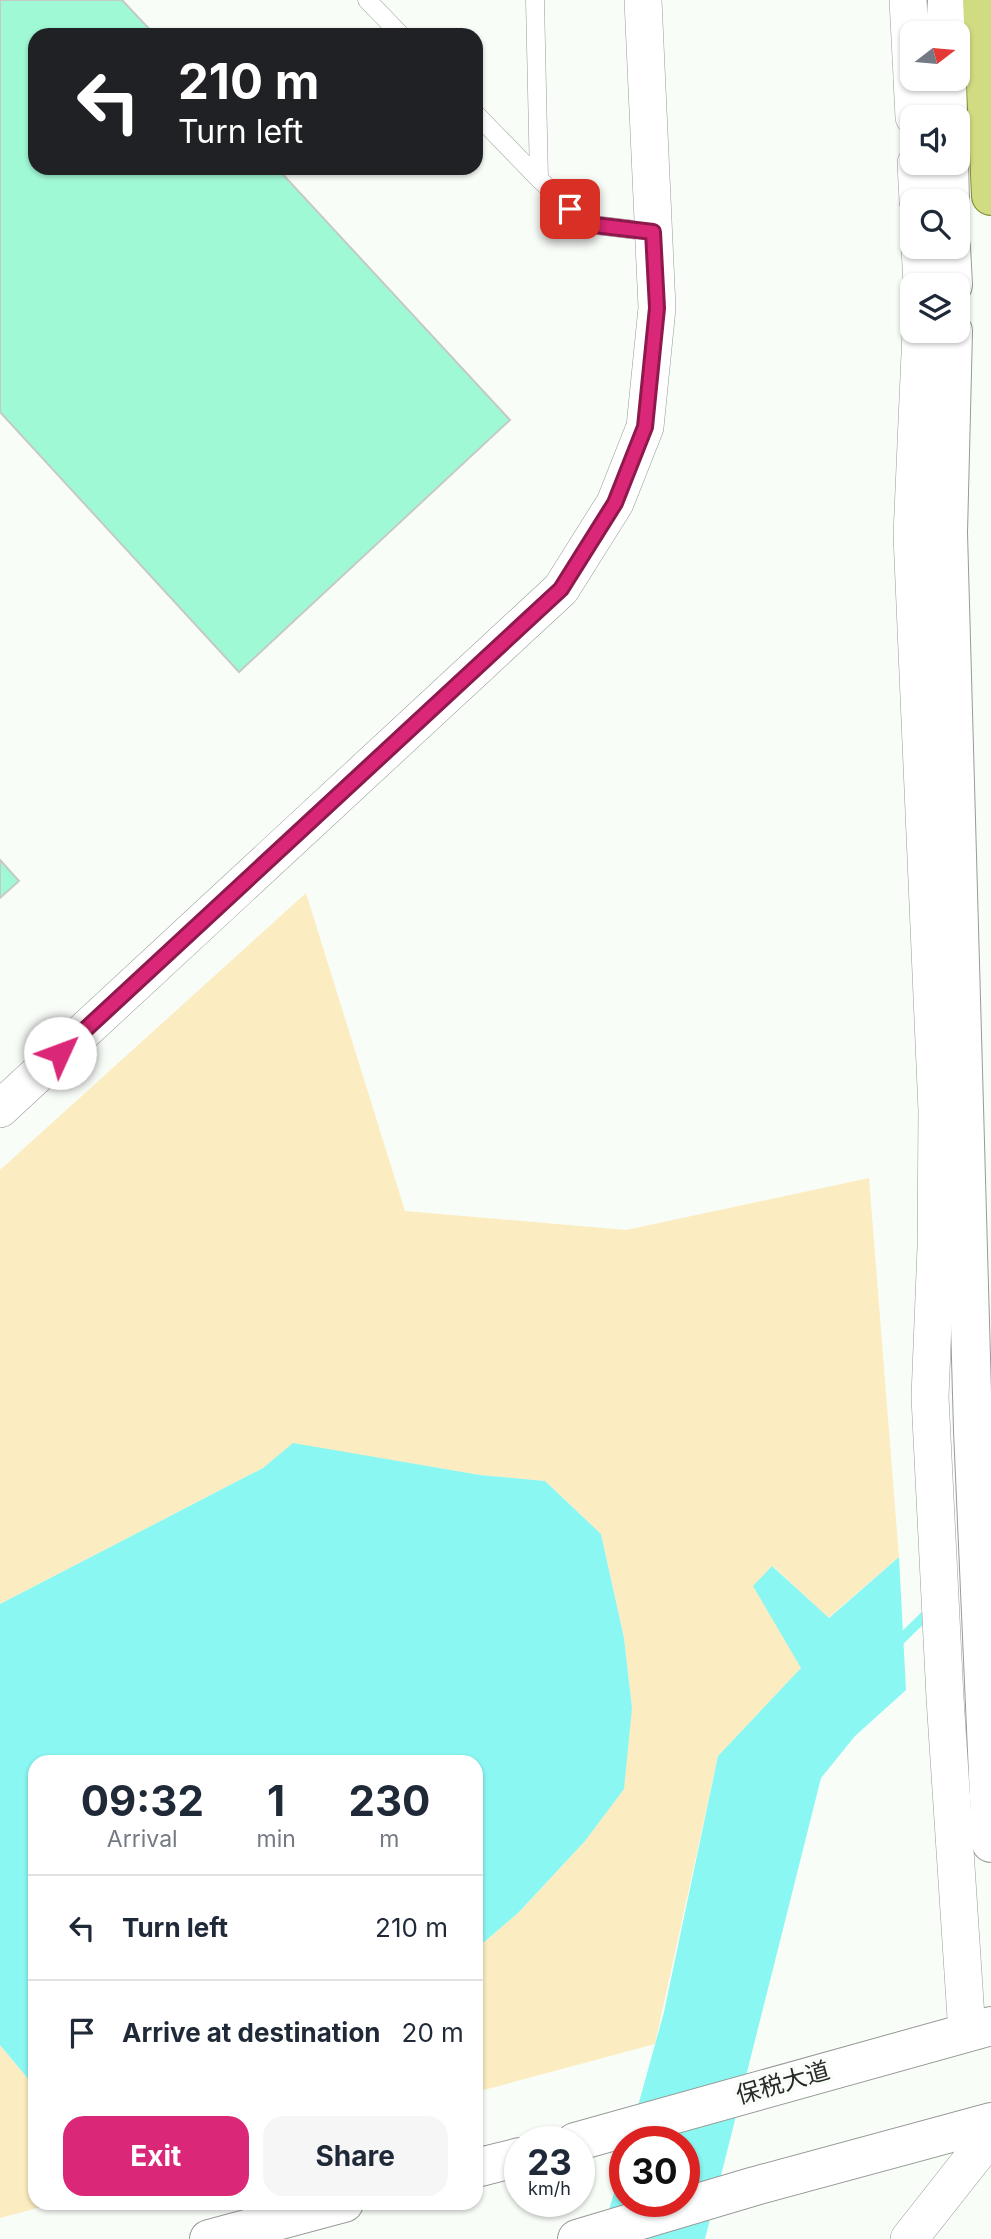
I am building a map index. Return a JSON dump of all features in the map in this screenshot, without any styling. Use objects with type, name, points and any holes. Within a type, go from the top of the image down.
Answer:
[{"type":"main road","points":[[946,21],[947,0]]},
{"type":"main road","points":[[982,0],[991,196]]},
{"type":"main road","points":[[953,343],[948,533],[973,1430],[991,1843]]},
{"type":"main road","name":"保税大道","points":[[595,2136],[979,2029]]},
{"type":"main road","points":[[577,2239],[755,2186],[991,2122]]},
{"type":"main road","points":[[483,2166],[504,2161]]},
{"type":"main road","points":[[209,2239],[318,2210]]},
{"type":"street","points":[[0,1109],[561,589],[615,503],[645,427],[657,308],[643,0]]},
{"type":"street","points":[[908,0],[909,21]]},
{"type":"street","points":[[920,343],[912,535],[937,1111],[936,1247],[930,1398],[945,1698],[979,2029]]},
{"type":"street","points":[[909,2239],[991,2135]]},
{"type":"lane","points":[[367,0],[394,28]]},
{"type":"lane","points":[[536,0],[539,179]]},
{"type":"lane","points":[[483,121],[586,224],[653,232]]},
{"type":"shaded area","points":[[306,893],[405,1211],[626,1230],[869,1178],[899,1557],[828,1618],[773,1566],[801,1668],[718,1756],[655,2044],[483,2090],[483,1943],[518,1913],[585,1841],[632,1708],[624,1638],[601,1534],[545,1481],[480,1475],[293,1444],[263,1468],[0,1604],[0,1170]]},
{"type":"shaded area","points":[[0,2045],[28,2079],[30,2210],[0,2218]]},
{"type":"water","points":[[293,1443],[480,1475],[545,1481],[601,1534],[624,1638],[632,1708],[624,1789],[585,1841],[518,1913],[483,1943],[483,1755],[28,1755],[28,2079],[0,2045],[0,1604],[263,1468]]},
{"type":"water","points":[[899,1557],[906,1690],[855,1736],[821,1778],[705,2239],[601,2239],[609,2210],[609,2217],[700,2217],[700,2126],[632,2126],[664,2012],[718,1756],[801,1668],[753,1586],[772,1566],[829,1618]]},
{"type":"building","points":[[0,0],[122,0],[148,28],[28,28],[28,175],[283,175],[510,420],[239,672],[0,412]]},
{"type":"building","points":[[0,860],[19,881],[0,898]]},
{"type":"waterway","points":[[896,1644],[932,1609]]},
{"type":"route","points":[[60,1053],[561,589],[615,503],[645,427],[657,308],[653,232],[586,224],[570,209]]}]
